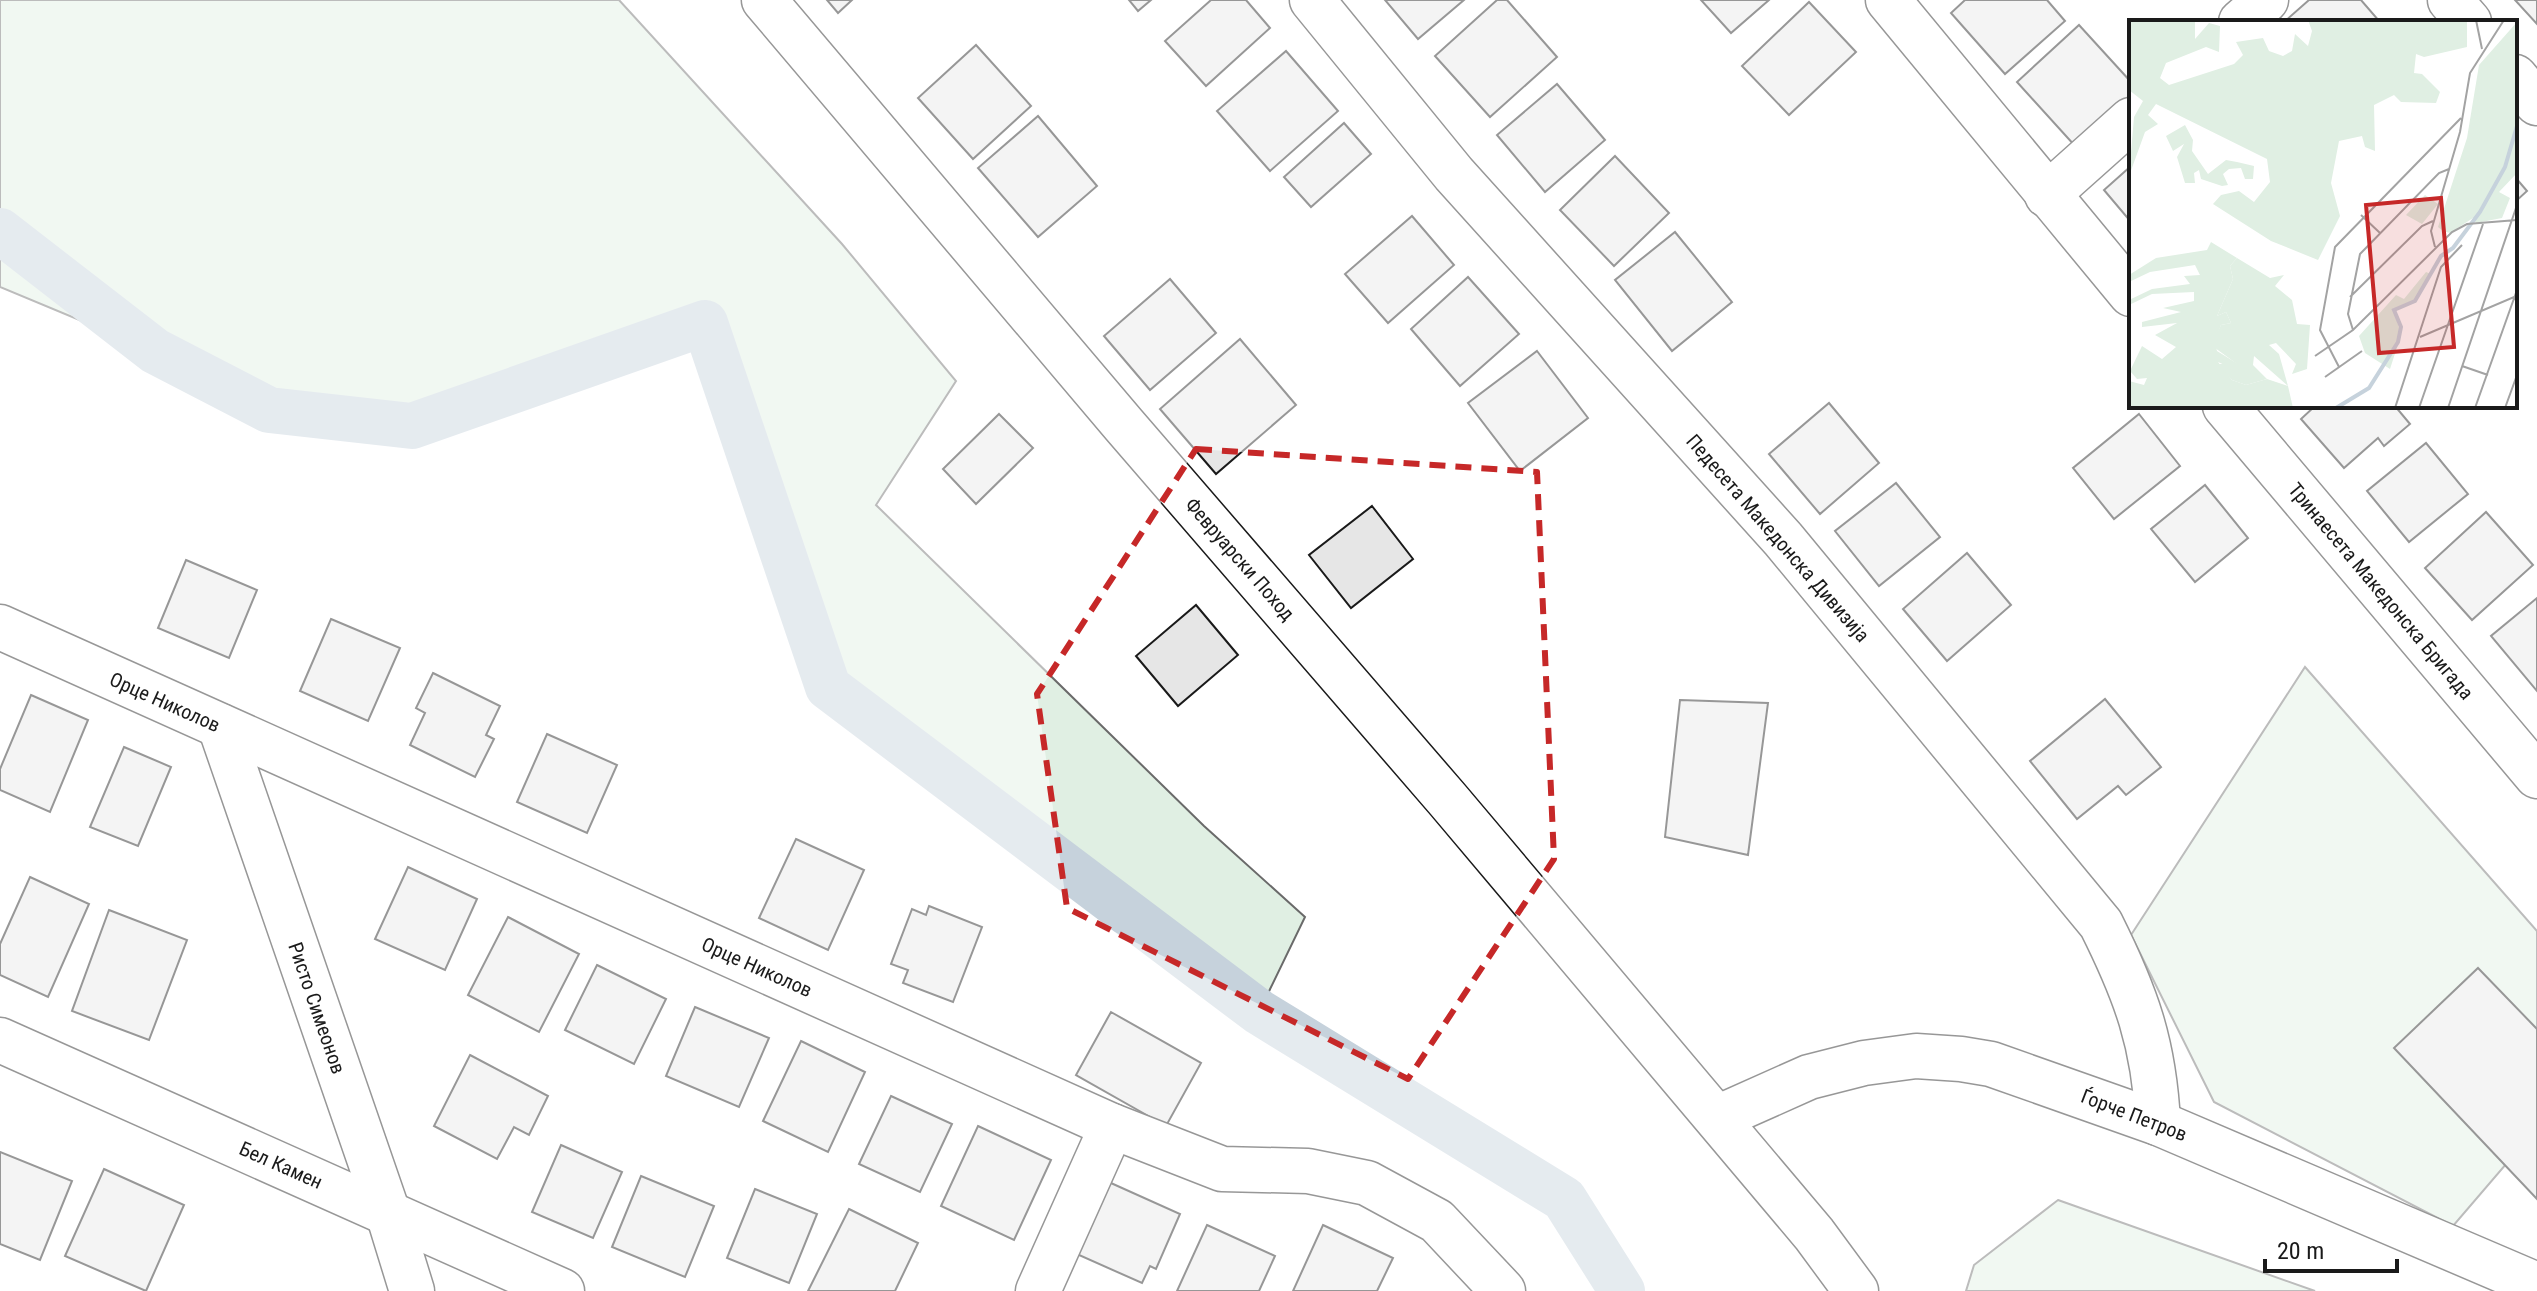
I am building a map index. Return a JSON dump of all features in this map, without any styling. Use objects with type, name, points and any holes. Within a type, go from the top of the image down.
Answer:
[{"type":"street","name":"Февруарски Поход","points":[[764,0],[1717,1118],[1814,1234],[1856,1291]]},
{"type":"street","name":"Педесета Македонска Дивизија","points":[[1312,0],[1454,174],[1783,539],[2101,924],[2128,979],[2145,1028],[2155,1080],[2158,1123]]},
{"type":"street","points":[[1888,0],[2129,292]]},
{"type":"street","points":[[2243,20],[2266,0]]},
{"type":"street","points":[[2450,0],[2467,20]]},
{"type":"street","points":[[2517,79],[2537,103]]},
{"type":"street","points":[[2047,195],[2129,122]]},
{"type":"street","name":"Тринаесета Македонска Бригада","points":[[2227,408],[2537,776]]},
{"type":"street","name":"Орце Николов","points":[[0,627],[1112,1126],[1222,1169],[1308,1171],[1367,1183],[1437,1221],[1503,1291]]},
{"type":"street","name":"Ристо Симеонов","points":[[220,726],[412,1291]]},
{"type":"street","name":"Бел Камен","points":[[0,1040],[562,1291]]},
{"type":"street","name":"Ѓорче Петров","points":[[1717,1118],[1809,1077],[1864,1063],[1916,1056],[1991,1064],[2158,1123],[2537,1285]]},
{"type":"street","points":[[1038,1291],[1112,1126]]},
{"type":"highlighted area","points":[[1196,449],[1537,472],[1554,859],[1408,1079],[1067,908],[1037,694]]},
{"type":"green space","points":[[0,0],[619,0],[842,244],[956,381],[876,505],[1204,826],[1305,917],[1259,1012],[833,703],[705,324],[412,426],[269,410],[154,351],[0,287]]},
{"type":"green space","points":[[2305,667],[2537,931],[2537,1128],[2453,1226],[2214,1102],[2131,935]]},
{"type":"green space","points":[[2058,1200],[2315,1291],[1966,1291],[1974,1265]]},
{"type":"building","points":[[827,0],[852,0],[838,13]]},
{"type":"building","points":[[1129,0],[1151,0],[1138,11]]},
{"type":"building","points":[[1211,0],[1246,0],[1270,28],[1206,86],[1165,41]]},
{"type":"building","points":[[1385,0],[1464,0],[1418,39]]},
{"type":"building","points":[[1497,0],[1507,0],[1557,57],[1490,117],[1435,56]]},
{"type":"building","points":[[1701,0],[1769,0],[1731,33]]},
{"type":"building","points":[[1965,0],[2047,0],[2065,21],[2005,74],[1951,13]]},
{"type":"building","points":[[2309,0],[2361,0],[2378,20],[2286,20]]},
{"type":"building","points":[[2515,0],[2537,0],[2537,24]]},
{"type":"building","points":[[1809,2],[1856,52],[1789,115],[1742,66]]},
{"type":"building","points":[[2079,25],[2129,80],[2129,98],[2076,147],[2017,82]]},
{"type":"building","points":[[976,45],[1031,106],[973,159],[918,98]]},
{"type":"building","points":[[1286,51],[1338,111],[1270,171],[1217,111]]},
{"type":"building","points":[[1557,84],[1605,140],[1545,192],[1497,135]]},
{"type":"building","points":[[1038,116],[1097,186],[1038,237],[978,168]]},
{"type":"building","points":[[1344,123],[1371,154],[1311,207],[1284,177]]},
{"type":"building","points":[[1615,156],[1669,213],[1614,266],[1560,210]]},
{"type":"building","points":[[2129,168],[2129,220],[2104,190]]},
{"type":"building","points":[[2517,179],[2527,191],[2517,200]]},
{"type":"building","points":[[1412,216],[1454,265],[1388,323],[1345,274]]},
{"type":"building","points":[[1675,232],[1732,302],[1672,351],[1615,280]]},
{"type":"building","points":[[1468,277],[1519,334],[1460,386],[1411,329]]},
{"type":"building","points":[[1170,279],[1216,333],[1150,390],[1104,336]]},
{"type":"building","points":[[1240,339],[1296,405],[1216,474],[1160,409]]},
{"type":"building","points":[[1537,351],[1588,418],[1520,471],[1468,403]]},
{"type":"building","points":[[1829,403],[1879,463],[1820,514],[1769,454]]},
{"type":"building","points":[[2313,408],[2397,408],[2410,424],[2384,446],[2378,438],[2344,468],[2301,419]]},
{"type":"building","points":[[999,414],[1033,448],[976,504],[943,469]]},
{"type":"building","points":[[2139,414],[2180,466],[2114,519],[2073,468]]},
{"type":"building","points":[[2426,443],[2468,494],[2409,542],[2367,491]]},
{"type":"building","points":[[1896,483],[1940,537],[1879,586],[1835,531]]},
{"type":"building","points":[[2205,485],[2248,538],[2195,582],[2151,529]]},
{"type":"building","points":[[1372,506],[1413,559],[1351,608],[1309,555]]},
{"type":"building","points":[[2486,512],[2533,565],[2472,620],[2425,568]]},
{"type":"building","points":[[1967,553],[2011,605],[1947,661],[1903,609]]},
{"type":"building","points":[[186,560],[257,590],[229,658],[158,628]]},
{"type":"building","points":[[2537,598],[2537,691],[2491,636]]},
{"type":"building","points":[[1196,605],[1238,655],[1178,706],[1136,656]]},
{"type":"building","points":[[331,619],[400,648],[368,721],[300,691]]},
{"type":"building","points":[[433,673],[500,706],[486,735],[494,739],[475,777],[410,745],[425,713],[416,708]]},
{"type":"building","points":[[31,695],[88,720],[50,812],[0,790],[0,769]]},
{"type":"building","points":[[2105,699],[2161,767],[2126,795],[2118,786],[2077,819],[2030,761]]},
{"type":"building","points":[[1680,700],[1768,703],[1748,855],[1665,837]]},
{"type":"building","points":[[547,734],[617,765],[587,833],[517,802]]},
{"type":"building","points":[[124,747],[171,767],[138,846],[90,827]]},
{"type":"building","points":[[796,839],[864,870],[828,950],[759,918]]},
{"type":"building","points":[[408,867],[477,899],[445,970],[375,939]]},
{"type":"building","points":[[30,877],[89,904],[48,997],[0,975],[0,944]]},
{"type":"building","points":[[929,906],[982,927],[953,1002],[903,983],[908,970],[891,964],[912,909],[926,915]]},
{"type":"building","points":[[109,910],[187,940],[149,1040],[72,1011]]},
{"type":"building","points":[[508,917],[579,954],[539,1032],[468,995]]},
{"type":"building","points":[[597,965],[666,999],[634,1064],[565,1030]]},
{"type":"building","points":[[2478,968],[2537,1029],[2537,1199],[2394,1048]]},
{"type":"building","points":[[695,1007],[769,1038],[739,1107],[666,1076]]},
{"type":"building","points":[[1111,1012],[1201,1063],[1166,1126],[1076,1075]]},
{"type":"building","points":[[801,1041],[865,1072],[828,1152],[763,1121]]},
{"type":"building","points":[[470,1055],[548,1096],[529,1135],[514,1127],[497,1159],[434,1126]]},
{"type":"building","points":[[891,1096],[952,1124],[920,1192],[859,1164]]},
{"type":"building","points":[[978,1126],[1051,1160],[1014,1240],[941,1206]]},
{"type":"building","points":[[561,1145],[622,1172],[593,1238],[532,1212]]},
{"type":"building","points":[[0,1152],[72,1181],[40,1260],[0,1244]]},
{"type":"building","points":[[104,1169],[184,1205],[146,1291],[65,1256]]},
{"type":"building","points":[[641,1176],[714,1206],[685,1277],[612,1247]]},
{"type":"building","points":[[1102,1179],[1180,1214],[1156,1269],[1150,1266],[1142,1283],[1070,1251]]},
{"type":"building","points":[[755,1189],[817,1214],[789,1283],[727,1258]]},
{"type":"building","points":[[849,1209],[918,1243],[895,1291],[808,1291]]},
{"type":"building","points":[[1207,1225],[1275,1256],[1259,1291],[1177,1291]]},
{"type":"building","points":[[1323,1225],[1393,1258],[1377,1291],[1293,1291]]},
{"type":"waterway","points":[[0,231],[155,351],[269,410],[412,426],[705,323],[828,687],[1259,1012],[1564,1199],[1622,1291]]}]
